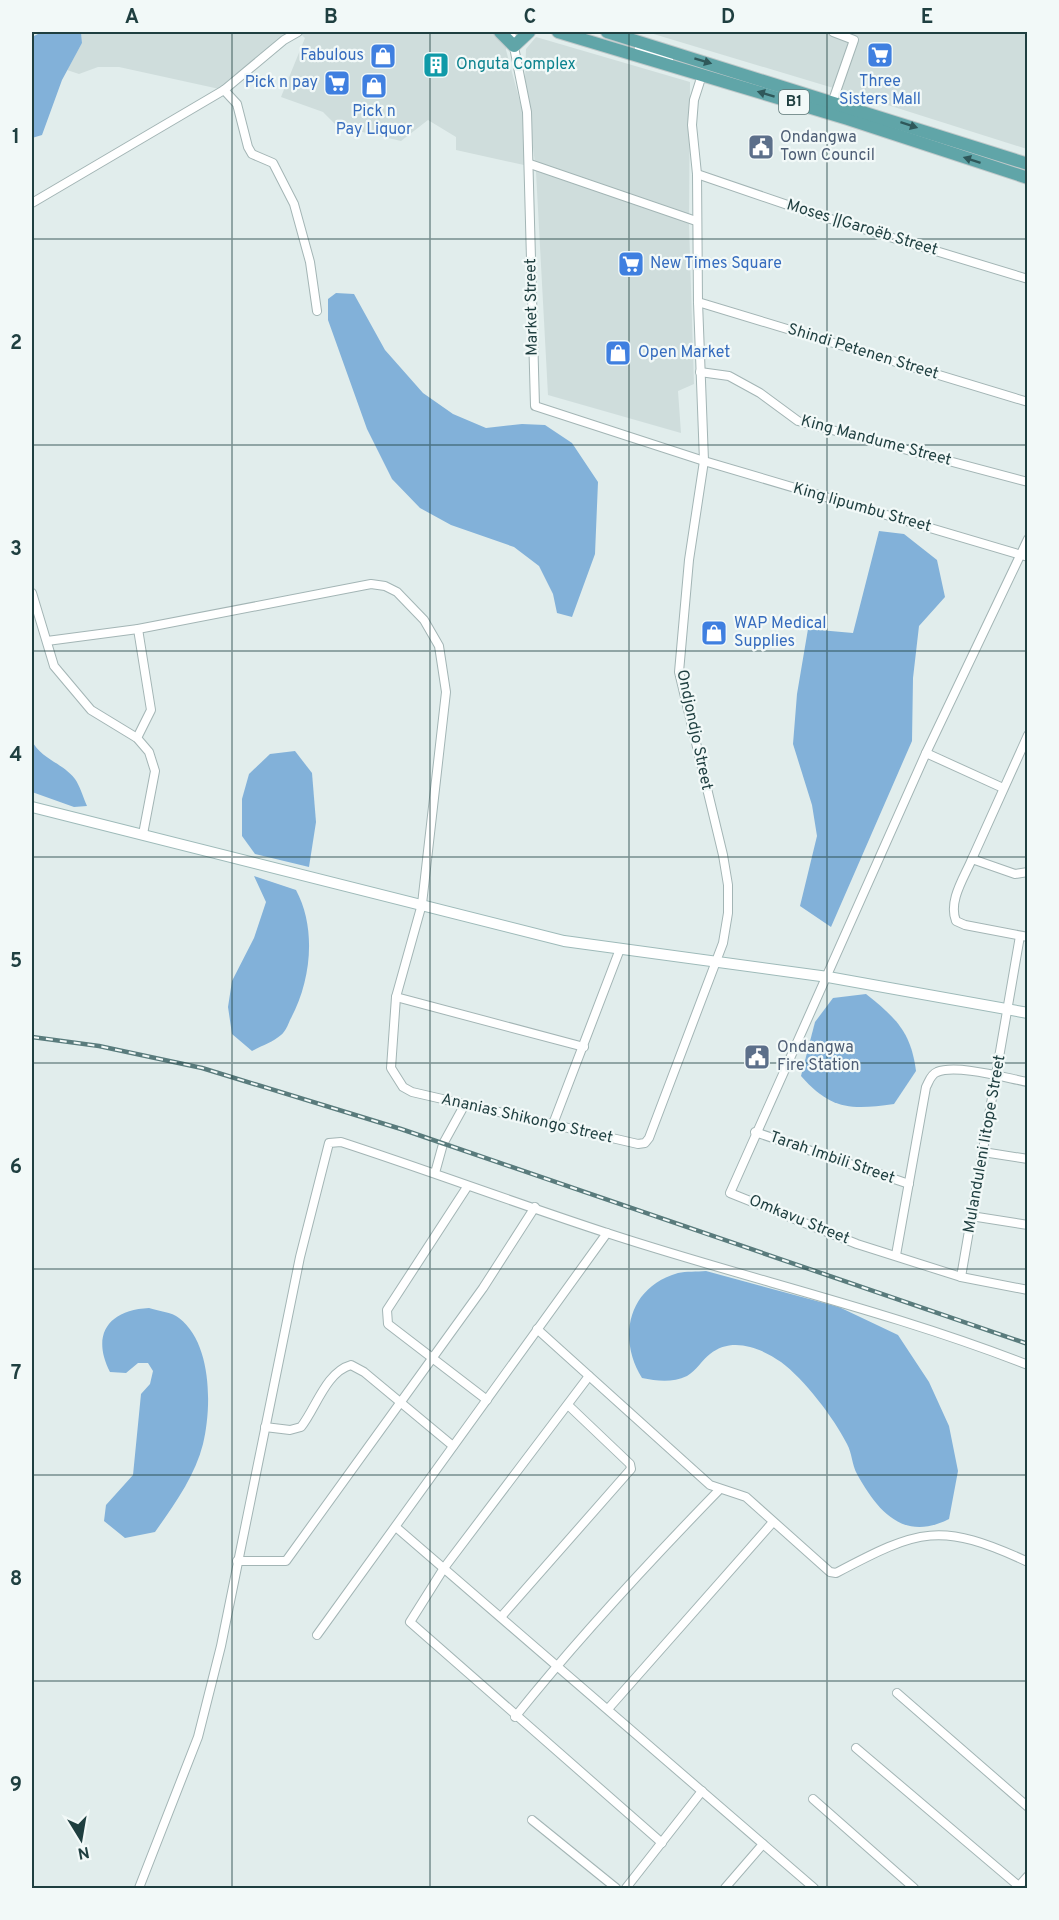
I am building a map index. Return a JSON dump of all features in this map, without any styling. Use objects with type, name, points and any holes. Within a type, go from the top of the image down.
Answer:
[{"type":"main road","points":[[500,32],[514,46],[529,32]]},
{"type":"main road","name":"B1","points":[[558,32],[828,113],[1028,178]]},
{"type":"main road","name":"B1","points":[[605,32],[833,100],[1028,164]]},
{"type":"street","points":[[32,203],[224,90],[284,40],[298,32]]},
{"type":"street","name":"Market Street","points":[[511,32],[527,112],[530,164],[531,328],[535,406],[704,461]]},
{"type":"street","points":[[605,32],[702,75]]},
{"type":"street","points":[[828,113],[855,36],[833,32]]},
{"type":"street","name":"Ondjondjo Street","points":[[702,75],[694,100],[692,125],[697,174],[696,221],[704,461],[689,560],[680,672],[728,885],[728,913],[717,960]]},
{"type":"street","points":[[224,90],[237,104],[248,147],[252,154],[273,163],[294,204],[310,262],[316,311]]},
{"type":"street","points":[[530,164],[696,221]]},
{"type":"street","name":"Moses ǁGaroëb Street","points":[[697,174],[814,214],[1028,279]]},
{"type":"street","name":"Shindi Petenen Street","points":[[698,302],[1028,402]]},
{"type":"street","name":"King Mandume Street","points":[[700,372],[729,376],[760,393],[798,421],[1028,482]]},
{"type":"street","name":"King Iipumbu Street","points":[[704,461],[1024,555]]},
{"type":"street","name":"Omkavu Street","points":[[1028,539],[1024,555],[926,753],[828,977],[755,1132],[730,1193],[857,1244],[962,1277],[1028,1290]]},
{"type":"street","name":"Ananias Shikongo Street","points":[[47,641],[138,629],[371,584],[385,586],[398,592],[424,620],[439,646],[447,692],[422,904],[396,997],[391,1068],[398,1080],[412,1092],[638,1144],[645,1143],[717,960]]},
{"type":"street","points":[[32,593],[54,666],[69,687],[91,710],[137,738],[149,752],[155,771],[143,834]]},
{"type":"street","points":[[137,738],[151,710],[138,629]]},
{"type":"street","points":[[1024,937],[982,930],[956,921],[953,905],[1028,735]]},
{"type":"street","points":[[926,753],[1003,788]]},
{"type":"street","points":[[32,807],[564,940],[828,977],[1028,1013]]},
{"type":"street","points":[[972,859],[1011,873],[1028,872]]},
{"type":"street","name":"Mulanduleni Iitope Street","points":[[962,1277],[971,1216],[1024,937]]},
{"type":"street","points":[[553,1124],[620,949]]},
{"type":"street","points":[[396,997],[584,1047]]},
{"type":"street","points":[[896,1255],[926,1087],[931,1076],[938,1071],[965,1071],[1028,1082]]},
{"type":"street","points":[[435,1173],[443,1144],[465,1104]]},
{"type":"street","name":"Tarah Imbili Street","points":[[755,1132],[909,1184]]},
{"type":"street","points":[[139,1888],[198,1737],[221,1646],[300,1257],[329,1143],[341,1142],[435,1173],[467,1187],[535,1206],[607,1233],[866,1308],[1028,1365]]},
{"type":"street","points":[[983,1152],[1028,1160]]},
{"type":"street","points":[[467,1187],[387,1310],[388,1324],[487,1400]]},
{"type":"street","points":[[237,1561],[286,1561],[483,1287],[535,1206]]},
{"type":"street","points":[[971,1216],[1028,1225]]},
{"type":"street","points":[[317,1635],[397,1528],[453,1446],[607,1233]]},
{"type":"street","points":[[537,1329],[711,1485],[719,1490],[746,1497],[830,1572],[836,1573],[880,1549],[909,1538],[937,1533],[948,1534],[1000,1550],[1028,1562]]},
{"type":"street","points":[[265,1427],[290,1430],[301,1427],[332,1378],[344,1367],[351,1365],[364,1372],[453,1446]]},
{"type":"street","points":[[589,1376],[444,1568],[410,1619],[411,1625],[662,1843]]},
{"type":"street","points":[[501,1617],[631,1469],[630,1464],[568,1405]]},
{"type":"street","points":[[515,1717],[557,1665],[650,1560],[719,1490]]},
{"type":"street","points":[[608,1709],[773,1522]]},
{"type":"street","points":[[397,1528],[814,1888]]},
{"type":"street","points":[[897,1693],[1028,1807]]},
{"type":"street","points":[[856,1748],[1019,1888],[1028,1876]]},
{"type":"street","points":[[626,1888],[702,1791]]},
{"type":"street","points":[[813,1798],[914,1888]]},
{"type":"street","points":[[531,1820],[616,1888]]},
{"type":"street","points":[[725,1888],[763,1844]]},
{"type":"shaded area","points":[[81,32],[298,32],[224,90],[119,67],[98,67],[79,74],[67,70],[82,43]]},
{"type":"shaded area","points":[[298,32],[507,32],[506,50],[523,113],[524,165],[456,150],[456,137],[428,120],[401,141],[337,126],[323,112],[281,97],[305,38]]},
{"type":"shaded area","points":[[647,32],[1027,32],[1027,149],[850,93]]},
{"type":"shaded area","points":[[536,37],[690,82],[689,225],[694,384],[678,391],[681,433],[548,395],[536,172],[525,81],[526,49]]},
{"type":"water","points":[[42,32],[81,32],[82,43],[62,80],[42,135],[32,138],[32,37]]},
{"type":"water","points":[[336,293],[354,294],[385,350],[423,393],[453,414],[486,428],[522,424],[545,425],[572,443],[598,482],[595,554],[572,617],[557,613],[553,594],[539,566],[514,547],[451,525],[420,508],[392,479],[367,429],[328,320],[328,299]]},
{"type":"water","points":[[879,531],[904,534],[937,560],[945,597],[919,626],[913,678],[912,741],[831,927],[800,906],[817,836],[812,805],[793,744],[797,694],[808,629],[853,633]]},
{"type":"water","points":[[32,741],[41,752],[75,779],[87,806],[74,807],[32,792]]},
{"type":"water","points":[[295,751],[312,773],[316,822],[309,867],[255,854],[242,836],[242,799],[249,774],[270,754]]},
{"type":"water","points":[[254,876],[296,890],[307,921],[309,955],[303,989],[285,1030],[274,1040],[252,1051],[232,1034],[228,1007],[232,981],[254,938],[266,902]]},
{"type":"water","points":[[866,994],[894,1019],[906,1036],[914,1057],[916,1071],[894,1104],[854,1107],[822,1096],[801,1076],[815,1022],[833,998]]},
{"type":"water","points":[[706,1271],[839,1307],[898,1335],[929,1382],[949,1426],[958,1471],[949,1519],[919,1527],[906,1525],[883,1511],[857,1474],[847,1444],[826,1411],[790,1369],[765,1352],[746,1346],[728,1346],[710,1354],[687,1376],[664,1381],[642,1378],[634,1363],[629,1331],[638,1302],[661,1280],[678,1273]]},
{"type":"water","points":[[149,1308],[179,1318],[190,1329],[198,1343],[207,1376],[208,1412],[199,1456],[176,1501],[155,1532],[125,1538],[104,1521],[106,1505],[133,1475],[141,1394],[150,1384],[153,1371],[148,1363],[138,1363],[126,1373],[110,1372],[102,1347],[103,1336],[114,1319],[135,1310]]},
{"type":"railway","points":[[32,1037],[99,1046],[202,1068],[401,1129],[1028,1344]]},
{"type":"place","name":"Three Sisters Mall","points":[[880,55]]},
{"type":"place","name":"Fabulous","points":[[383,56]]},
{"type":"place","name":"Onguta Complex","points":[[436,65]]},
{"type":"place","name":"Pick n pay","points":[[337,83]]},
{"type":"place","name":"Pick n Pay Liquor","points":[[374,86]]},
{"type":"place","name":"Ondangwa Town Council","points":[[761,147]]},
{"type":"place","name":"New Times Square","points":[[631,264]]},
{"type":"place","name":"Open Market","points":[[618,353]]},
{"type":"place","name":"WAP Medical Supplies","points":[[714,633]]},
{"type":"place","name":"Ondangwa Fire Station","points":[[757,1057]]}]
